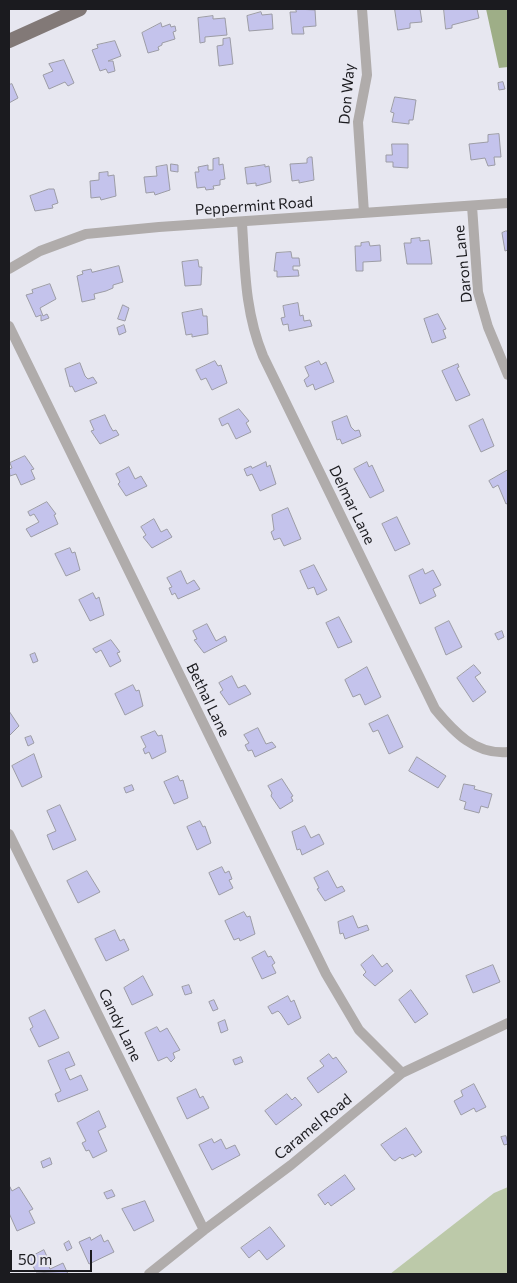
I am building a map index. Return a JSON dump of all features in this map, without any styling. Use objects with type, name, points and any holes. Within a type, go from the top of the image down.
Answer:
[{"type":"main road","points":[[9,40],[80,9]]},
{"type":"street","name":"Don Way","points":[[362,9],[366,75],[358,122],[364,213]]},
{"type":"street","name":"Peppermint Road","points":[[9,268],[40,251],[86,234],[159,227],[242,223],[508,203]]},
{"type":"street","name":"Daron Lane","points":[[472,206],[478,292],[488,328],[508,374]]},
{"type":"street","name":"Delmar Lane","points":[[242,223],[247,296],[256,338],[435,709],[458,736],[482,748],[508,752]]},
{"type":"street","name":"Bethal Lane","points":[[9,326],[326,974],[359,1030],[402,1073]]},
{"type":"street","name":"Candy Lane","points":[[9,834],[204,1230]]},
{"type":"street","name":"Caramel Road","points":[[149,1274],[291,1165],[402,1073],[508,1023]]},
{"type":"green space","points":[[486,9],[508,9],[508,67],[499,68]]},
{"type":"green space","points":[[508,1187],[508,1274],[390,1274],[494,1193]]},
{"type":"building","points":[[296,9],[315,10],[316,26],[303,27],[304,34],[292,34],[290,12],[296,12]]},
{"type":"building","points":[[395,9],[420,9],[422,22],[410,23],[410,28],[398,30]]},
{"type":"building","points":[[444,9],[477,9],[479,18],[452,25],[452,28],[446,29]]},
{"type":"building","points":[[261,12],[262,15],[272,14],[273,29],[249,31],[247,16]]},
{"type":"building","points":[[213,16],[213,19],[225,18],[227,35],[205,37],[205,42],[200,43],[198,18]]},
{"type":"building","points":[[161,23],[162,27],[170,24],[171,27],[175,26],[176,31],[173,32],[175,39],[162,43],[158,47],[159,50],[148,53],[142,33]]},
{"type":"building","points":[[230,38],[233,64],[219,66],[217,46],[223,45],[223,39]]},
{"type":"building","points":[[115,41],[121,56],[108,61],[113,61],[115,71],[108,73],[106,69],[100,71],[92,50],[98,48],[97,45]]},
{"type":"building","points":[[64,60],[74,83],[68,86],[65,82],[49,89],[43,75],[53,71],[49,64]]},
{"type":"building","points":[[503,82],[505,89],[499,90],[498,83]]},
{"type":"building","points":[[12,84],[18,98],[9,103],[9,85]]},
{"type":"building","points":[[395,97],[416,100],[413,120],[409,120],[409,124],[392,122],[394,113],[391,112]]},
{"type":"building","points":[[499,134],[501,157],[494,157],[495,165],[488,166],[485,158],[471,160],[469,144],[488,142],[488,135]]},
{"type":"building","points":[[392,144],[408,144],[408,168],[393,167],[393,162],[386,162],[386,155],[392,155]]},
{"type":"building","points":[[312,157],[314,180],[299,183],[299,180],[292,181],[290,164],[307,163],[307,159]]},
{"type":"building","points":[[219,158],[219,165],[223,164],[225,179],[220,180],[220,185],[213,186],[214,189],[197,188],[195,172],[199,172],[198,167],[208,165],[208,170],[213,170],[213,159]]},
{"type":"building","points":[[171,164],[178,165],[178,172],[171,171]]},
{"type":"building","points":[[167,165],[170,190],[155,195],[154,192],[146,193],[144,177],[157,176],[156,167]]},
{"type":"building","points":[[265,165],[265,167],[269,166],[271,182],[256,186],[256,183],[247,184],[245,168]]},
{"type":"building","points":[[108,172],[108,176],[114,175],[116,196],[101,200],[100,197],[91,198],[90,181],[99,180],[99,173]]},
{"type":"building","points":[[54,189],[58,203],[52,205],[53,208],[35,211],[30,196]]},
{"type":"building","points":[[508,231],[508,250],[505,251],[502,233]]},
{"type":"building","points":[[420,238],[420,241],[429,240],[432,264],[407,264],[404,243],[411,243],[411,239]]},
{"type":"building","points":[[369,242],[370,246],[380,245],[381,261],[363,262],[363,271],[356,271],[355,246],[361,246],[361,243]]},
{"type":"building","points":[[291,252],[292,258],[299,258],[300,266],[293,266],[293,270],[298,270],[299,276],[277,277],[277,271],[274,271],[276,253]]},
{"type":"building","points":[[198,260],[199,267],[202,267],[201,285],[185,286],[182,262]]},
{"type":"building","points":[[119,266],[123,282],[113,285],[113,288],[106,291],[94,294],[95,299],[82,302],[77,276],[83,274],[82,271],[91,269],[92,272]]},
{"type":"building","points":[[50,284],[56,299],[40,308],[43,316],[47,314],[49,318],[41,321],[41,315],[36,317],[26,295],[33,293],[32,290]]},
{"type":"building","points":[[298,303],[300,316],[303,315],[304,321],[310,320],[312,326],[289,331],[288,324],[283,325],[281,318],[285,317],[283,306]]},
{"type":"building","points":[[123,305],[129,308],[125,321],[118,319]]},
{"type":"building","points":[[202,309],[203,316],[207,316],[208,334],[192,337],[192,334],[186,335],[182,313]]},
{"type":"building","points":[[438,314],[446,329],[443,330],[446,338],[432,343],[424,319]]},
{"type":"building","points":[[124,325],[126,332],[119,335],[117,328]]},
{"type":"building","points":[[215,361],[218,366],[221,365],[227,383],[212,390],[206,378],[201,380],[196,370]]},
{"type":"building","points":[[319,361],[321,365],[326,362],[334,382],[315,390],[313,384],[307,387],[304,380],[309,376],[305,367]]},
{"type":"building","points":[[80,363],[85,376],[88,379],[93,377],[97,383],[75,392],[72,386],[70,387],[65,369]]},
{"type":"building","points":[[458,364],[459,367],[457,368],[470,395],[456,401],[442,371]]},
{"type":"building","points":[[239,409],[249,421],[246,423],[251,432],[236,439],[228,423],[222,426],[219,419]]},
{"type":"building","points":[[105,415],[113,431],[116,430],[119,435],[100,444],[91,431],[94,430],[90,421]]},
{"type":"building","points":[[347,416],[351,427],[355,431],[359,430],[361,436],[342,444],[340,439],[337,440],[332,422]]},
{"type":"building","points":[[483,419],[494,446],[481,452],[469,426]]},
{"type":"building","points":[[25,456],[34,469],[31,470],[35,479],[21,485],[16,474],[10,476],[9,469],[12,468],[10,463]]},
{"type":"building","points":[[266,462],[267,467],[270,465],[276,484],[260,491],[252,474],[247,476],[244,469]]},
{"type":"building","points":[[367,462],[369,467],[372,465],[384,491],[370,498],[354,469]]},
{"type":"building","points":[[129,467],[135,479],[141,476],[147,486],[126,496],[118,484],[120,482],[116,474]]},
{"type":"building","points":[[508,470],[508,503],[506,504],[498,485],[493,488],[489,481]]},
{"type":"building","points":[[47,502],[56,514],[54,515],[58,524],[31,537],[26,529],[39,522],[34,514],[30,516],[28,512]]},
{"type":"building","points":[[288,508],[301,539],[284,546],[280,538],[274,540],[271,532],[274,530],[272,515]]},
{"type":"building","points":[[397,517],[410,544],[395,551],[382,524]]},
{"type":"building","points":[[154,519],[161,532],[167,529],[172,537],[152,548],[143,537],[146,535],[141,527]]},
{"type":"building","points":[[70,548],[72,553],[75,552],[80,570],[66,576],[55,554]]},
{"type":"building","points":[[314,565],[327,590],[317,595],[314,587],[308,589],[300,571]]},
{"type":"building","points":[[423,569],[425,574],[433,570],[441,585],[433,589],[436,596],[420,604],[409,576]]},
{"type":"building","points":[[181,571],[187,584],[194,580],[200,589],[178,599],[175,593],[172,595],[169,588],[172,587],[167,578]]},
{"type":"building","points":[[93,593],[96,599],[99,597],[104,615],[90,621],[79,600]]},
{"type":"building","points":[[339,617],[352,642],[338,648],[326,623]]},
{"type":"building","points":[[449,621],[462,647],[446,655],[435,628]]},
{"type":"building","points":[[207,624],[216,641],[225,636],[227,641],[204,653],[194,640],[197,639],[193,631]]},
{"type":"building","points":[[502,631],[504,637],[498,640],[495,634]]},
{"type":"building","points":[[111,640],[120,652],[117,653],[121,661],[110,667],[101,650],[96,653],[93,649]]},
{"type":"building","points":[[35,653],[38,661],[33,663],[30,655]]},
{"type":"building","points":[[474,665],[481,673],[475,677],[486,692],[473,702],[457,678]]},
{"type":"building","points":[[367,667],[381,697],[365,705],[360,694],[353,697],[345,680]]},
{"type":"building","points":[[232,676],[238,688],[245,685],[251,694],[229,705],[220,692],[223,690],[219,683]]},
{"type":"building","points":[[133,685],[136,691],[139,690],[143,706],[125,715],[115,694]]},
{"type":"building","points":[[9,711],[19,726],[9,736]]},
{"type":"building","points":[[388,715],[403,747],[389,754],[378,730],[373,732],[369,724]]},
{"type":"building","points":[[258,728],[266,744],[272,742],[276,747],[255,757],[252,750],[248,751],[245,745],[249,743],[244,735]]},
{"type":"building","points":[[155,731],[158,736],[162,735],[166,752],[152,759],[149,752],[145,754],[143,749],[146,747],[141,737]]},
{"type":"building","points":[[31,736],[34,743],[28,746],[25,738]]},
{"type":"building","points":[[34,754],[42,777],[22,787],[12,766]]},
{"type":"building","points":[[417,757],[446,776],[438,788],[409,771]]},
{"type":"building","points":[[178,776],[180,781],[183,780],[188,798],[174,804],[164,782]]},
{"type":"building","points":[[282,779],[293,796],[291,797],[293,801],[280,809],[271,796],[272,793],[268,786]]},
{"type":"building","points":[[464,784],[475,786],[474,789],[492,794],[488,808],[481,806],[479,813],[464,809],[466,802],[460,800]]},
{"type":"building","points":[[132,785],[134,790],[126,793],[124,788]]},
{"type":"building","points":[[60,805],[76,840],[53,850],[47,835],[56,831],[47,811]]},
{"type":"building","points":[[200,821],[203,827],[205,826],[211,843],[197,850],[187,827]]},
{"type":"building","points":[[305,826],[311,838],[319,834],[324,844],[302,855],[300,849],[297,850],[292,832]]},
{"type":"building","points":[[222,867],[225,873],[229,871],[232,879],[229,880],[233,888],[219,895],[209,873]]},
{"type":"building","points":[[87,871],[100,892],[78,903],[67,881]]},
{"type":"building","points":[[328,871],[337,888],[342,886],[345,891],[325,901],[317,889],[319,888],[314,878]]},
{"type":"building","points":[[244,912],[247,917],[250,916],[255,934],[240,941],[239,938],[234,940],[225,921]]},
{"type":"building","points":[[353,916],[358,928],[367,925],[369,930],[345,939],[343,933],[340,934],[338,922]]},
{"type":"building","points":[[115,930],[120,941],[124,939],[129,950],[106,961],[95,939]]},
{"type":"building","points":[[265,951],[268,957],[271,956],[275,963],[272,965],[276,973],[262,979],[252,958]]},
{"type":"building","points":[[373,955],[382,967],[387,963],[393,971],[375,986],[363,975],[366,972],[361,965]]},
{"type":"building","points":[[493,965],[500,982],[473,993],[466,976]]},
{"type":"building","points":[[143,976],[153,995],[132,1005],[124,988]]},
{"type":"building","points":[[189,985],[192,993],[185,995],[182,987]]},
{"type":"building","points":[[411,990],[428,1014],[415,1023],[399,1000]]},
{"type":"building","points":[[288,996],[291,1002],[294,1000],[301,1018],[288,1025],[278,1011],[272,1014],[268,1007]]},
{"type":"building","points":[[214,1000],[218,1009],[213,1011],[209,1002]]},
{"type":"building","points":[[45,1010],[59,1038],[39,1047],[30,1029],[33,1027],[29,1018]]},
{"type":"building","points":[[225,1020],[228,1030],[221,1033],[218,1023]]},
{"type":"building","points":[[157,1027],[160,1032],[167,1028],[180,1050],[173,1053],[175,1058],[171,1062],[167,1057],[158,1061],[145,1033]]},
{"type":"building","points":[[69,1052],[75,1065],[65,1069],[70,1080],[81,1075],[88,1090],[58,1102],[55,1094],[61,1091],[48,1061]]},
{"type":"building","points":[[329,1054],[333,1059],[336,1057],[347,1072],[318,1093],[307,1078],[324,1066],[320,1061]]},
{"type":"building","points":[[241,1057],[243,1062],[235,1065],[233,1060]]},
{"type":"building","points":[[474,1084],[486,1107],[476,1112],[474,1108],[461,1115],[454,1101],[463,1096],[461,1091]]},
{"type":"building","points":[[196,1089],[200,1098],[203,1096],[209,1108],[187,1119],[177,1098]]},
{"type":"building","points":[[287,1094],[292,1100],[295,1097],[302,1105],[276,1125],[265,1111]]},
{"type":"building","points":[[99,1111],[106,1127],[98,1131],[107,1151],[93,1158],[89,1150],[86,1151],[82,1143],[86,1141],[77,1123]]},
{"type":"building","points":[[406,1128],[422,1152],[415,1157],[413,1154],[402,1159],[400,1157],[395,1161],[381,1145]]},
{"type":"building","points":[[506,1136],[508,1144],[504,1145],[501,1137]]},
{"type":"building","points":[[212,1139],[214,1143],[221,1139],[226,1149],[235,1145],[240,1155],[212,1170],[199,1145]]},
{"type":"building","points":[[50,1158],[52,1164],[43,1168],[41,1162]]},
{"type":"building","points":[[345,1175],[355,1189],[331,1206],[328,1202],[325,1205],[318,1195]]},
{"type":"building","points":[[10,1187],[12,1191],[19,1187],[33,1209],[29,1211],[35,1223],[17,1231],[9,1213]]},
{"type":"building","points":[[112,1190],[115,1196],[107,1199],[104,1193]]},
{"type":"building","points":[[145,1201],[154,1221],[134,1231],[122,1209]]},
{"type":"building","points":[[270,1227],[285,1246],[267,1260],[259,1250],[249,1258],[241,1248]]},
{"type":"building","points":[[101,1235],[104,1242],[108,1240],[114,1252],[89,1264],[79,1242],[90,1237],[91,1240]]},
{"type":"building","points":[[69,1241],[72,1248],[67,1251],[64,1244]]},
{"type":"building","points":[[44,1250],[50,1263],[48,1264],[50,1269],[63,1263],[68,1274],[36,1272],[29,1258]]}]
